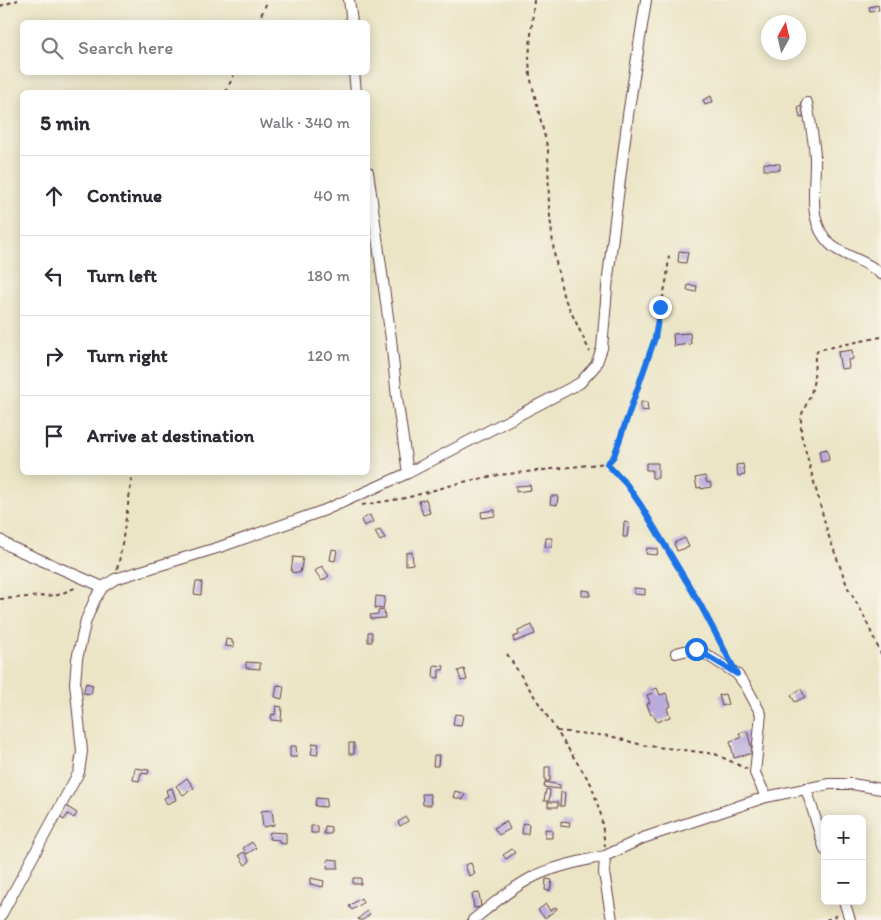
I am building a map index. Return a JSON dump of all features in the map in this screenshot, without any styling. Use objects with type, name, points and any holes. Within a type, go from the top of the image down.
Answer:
[{"type":"street","points":[[349,0],[352,20]]},
{"type":"street","points":[[0,918],[79,772],[82,751],[75,683],[77,659],[86,620],[95,599],[103,587],[115,579],[220,547],[325,510],[408,472],[580,383],[596,366],[602,348],[608,277],[625,133],[646,0]]},
{"type":"street","points":[[354,75],[356,90]]},
{"type":"street","points":[[807,103],[814,150],[814,209],[817,226],[825,238],[838,250],[876,264],[881,274]]},
{"type":"street","points":[[370,187],[391,339],[396,398],[408,472]]},
{"type":"street","points":[[0,540],[11,547],[103,587]]},
{"type":"street","points":[[676,653],[692,649],[699,650],[737,674],[743,680],[761,714],[755,773],[766,797]]},
{"type":"street","points":[[473,920],[516,887],[554,868],[605,856],[643,838],[766,797],[806,788],[841,783],[881,789]]},
{"type":"street","points":[[806,788],[821,837]]},
{"type":"street","points":[[605,856],[604,873],[612,920]]},
{"type":"path","points":[[0,6],[18,0]]},
{"type":"path","points":[[259,20],[268,0]]},
{"type":"path","points":[[534,0],[529,67],[534,98],[548,150],[549,207],[555,260],[563,295],[596,366]]},
{"type":"path","points":[[227,90],[233,75]]},
{"type":"path","points":[[361,505],[406,498],[463,482],[498,475],[607,464],[614,456],[655,338],[668,277],[669,254]]},
{"type":"path","points":[[881,337],[818,350],[815,356],[811,394],[801,416],[801,434],[834,550],[848,588],[862,612],[881,654]]},
{"type":"path","points":[[607,464],[627,485],[637,500],[700,604],[729,658]]},
{"type":"path","points":[[115,579],[133,475]]},
{"type":"path","points":[[0,598],[58,595],[91,582]]},
{"type":"path","points":[[507,654],[591,784],[601,815],[605,856]]},
{"type":"path","points":[[557,731],[610,736],[642,745],[714,754],[755,773]]},
{"type":"path","points":[[826,920],[847,911]]},
{"type":"building","points":[[878,5],[879,11],[870,12],[869,7]]},
{"type":"building","points":[[711,96],[713,102],[705,105],[703,100]]},
{"type":"building","points":[[803,106],[805,117],[800,118],[798,107]]},
{"type":"building","points":[[764,163],[780,164],[780,170],[764,170]]},
{"type":"building","points":[[679,251],[688,252],[686,263],[678,262]]},
{"type":"building","points":[[688,285],[697,286],[696,292],[687,290]]},
{"type":"building","points":[[690,333],[691,344],[674,346],[673,334]]},
{"type":"building","points":[[852,350],[853,359],[848,360],[849,368],[841,369],[838,352]]},
{"type":"building","points":[[641,402],[647,402],[648,411],[641,410]]},
{"type":"building","points":[[827,449],[829,460],[821,462],[819,451]]},
{"type":"building","points":[[646,463],[658,463],[658,478],[652,478],[652,470],[646,470]]},
{"type":"building","points":[[743,464],[745,475],[738,476],[736,465]]},
{"type":"building","points":[[705,476],[707,483],[710,482],[711,487],[697,488],[695,478]]},
{"type":"building","points":[[530,485],[531,490],[516,492],[516,486]]},
{"type":"building","points":[[551,496],[558,496],[557,505],[550,504]]},
{"type":"building","points":[[426,499],[430,513],[423,515],[419,501]]},
{"type":"building","points":[[495,510],[495,516],[482,518],[481,512]]},
{"type":"building","points":[[370,515],[373,522],[364,526],[361,520]]},
{"type":"building","points":[[624,522],[629,523],[627,537],[623,537]]},
{"type":"building","points":[[380,530],[385,538],[380,541],[375,532]]},
{"type":"building","points":[[546,538],[552,538],[552,547],[545,547]]},
{"type":"building","points":[[685,538],[689,547],[677,551],[674,543]]},
{"type":"building","points":[[647,548],[658,549],[657,555],[646,554]]},
{"type":"building","points":[[332,549],[337,550],[335,561],[330,560]]},
{"type":"building","points":[[412,552],[413,564],[406,565],[406,553]]},
{"type":"building","points":[[293,557],[303,558],[300,573],[291,572]]},
{"type":"building","points":[[322,566],[329,576],[322,581],[315,571]]},
{"type":"building","points":[[196,582],[202,582],[201,595],[194,594]]},
{"type":"building","points":[[634,588],[645,589],[645,595],[634,594]]},
{"type":"building","points":[[582,590],[590,591],[590,596],[582,596]]},
{"type":"building","points":[[376,596],[385,597],[383,609],[375,608]]},
{"type":"building","points":[[384,610],[385,618],[371,619],[370,615],[378,614],[378,611]]},
{"type":"building","points":[[532,625],[535,634],[514,642],[513,637],[519,635],[518,631]]},
{"type":"building","points":[[368,632],[372,632],[372,642],[368,642]]},
{"type":"building","points":[[226,639],[232,640],[234,647],[225,646]]},
{"type":"building","points":[[246,662],[260,663],[260,669],[246,668]]},
{"type":"building","points":[[434,665],[444,666],[443,670],[439,670],[439,678],[433,677]]},
{"type":"building","points":[[464,669],[467,680],[461,681],[458,671]]},
{"type":"building","points":[[86,683],[93,685],[91,694],[83,693]]},
{"type":"building","points":[[277,685],[284,686],[282,699],[275,697]]},
{"type":"building","points":[[657,688],[660,695],[666,693],[671,706],[667,708],[670,717],[657,722],[653,714],[651,715],[647,704],[650,703],[647,695],[653,693],[652,690]]},
{"type":"building","points":[[801,689],[805,697],[795,702],[791,695]]},
{"type":"building","points":[[725,694],[728,704],[722,706],[719,695]]},
{"type":"building","points":[[276,706],[282,707],[281,721],[271,720],[272,714],[275,715]]},
{"type":"building","points":[[455,714],[463,715],[461,726],[453,725]]},
{"type":"building","points":[[747,731],[753,753],[734,758],[730,741],[741,738],[739,733]]},
{"type":"building","points":[[313,743],[319,744],[317,755],[311,754]]},
{"type":"building","points":[[349,743],[354,743],[354,754],[349,754]]},
{"type":"building","points":[[290,746],[296,746],[297,757],[290,757]]},
{"type":"building","points":[[434,755],[439,755],[438,766],[433,766]]},
{"type":"building","points":[[545,767],[550,767],[550,781],[545,781]]},
{"type":"building","points":[[135,768],[149,770],[148,774],[141,773],[139,781],[133,780]]},
{"type":"building","points":[[187,778],[194,788],[183,795],[176,786]]},
{"type":"building","points":[[545,782],[560,785],[560,789],[544,787]]},
{"type":"building","points":[[172,788],[176,800],[167,804],[164,798],[168,796],[166,790]]},
{"type":"building","points":[[546,789],[550,790],[549,801],[544,801]]},
{"type":"building","points":[[455,791],[465,794],[463,800],[453,797]]},
{"type":"building","points":[[561,792],[565,793],[564,806],[560,806]]},
{"type":"building","points":[[422,794],[430,794],[431,805],[423,805]]},
{"type":"building","points":[[316,798],[327,799],[326,807],[315,806]]},
{"type":"building","points":[[548,802],[558,802],[558,807],[548,807]]},
{"type":"building","points":[[66,806],[77,813],[74,818],[68,814],[64,820],[59,817]]},
{"type":"building","points":[[272,810],[274,825],[263,827],[261,811]]},
{"type":"building","points":[[406,817],[408,821],[400,826],[398,822]]},
{"type":"building","points":[[506,821],[510,829],[499,835],[494,828]]},
{"type":"building","points":[[561,821],[570,822],[569,827],[561,826]]},
{"type":"building","points":[[523,823],[529,824],[528,834],[522,834]]},
{"type":"building","points":[[311,826],[318,826],[318,833],[311,833]]},
{"type":"building","points":[[325,826],[331,827],[331,834],[324,834]]},
{"type":"building","points":[[545,829],[552,830],[552,838],[545,838]]},
{"type":"building","points":[[270,832],[286,833],[286,844],[279,843],[279,840],[269,839]]},
{"type":"building","points":[[252,842],[256,848],[247,854],[243,848]]},
{"type":"building","points":[[512,849],[515,853],[506,859],[503,855]]},
{"type":"building","points":[[244,852],[250,861],[245,865],[239,855]]},
{"type":"building","points":[[328,859],[338,860],[338,868],[327,868]]},
{"type":"building","points":[[471,863],[475,874],[469,876],[465,865]]},
{"type":"building","points":[[311,878],[324,881],[323,887],[310,884]]},
{"type":"building","points":[[353,878],[361,878],[361,884],[353,884]]},
{"type":"building","points":[[546,879],[552,880],[550,891],[545,890]]},
{"type":"building","points":[[479,893],[481,907],[474,908],[472,894]]},
{"type":"building","points":[[361,898],[363,903],[352,910],[349,906]]},
{"type":"building","points":[[546,904],[550,911],[556,907],[557,909],[545,918],[538,910]]},
{"type":"building","points":[[367,911],[370,914],[363,920],[358,919]]},
{"type":"route","points":[[660,307],[655,338],[614,456],[607,464],[627,485],[642,507],[700,604],[737,674],[696,649]]}]
